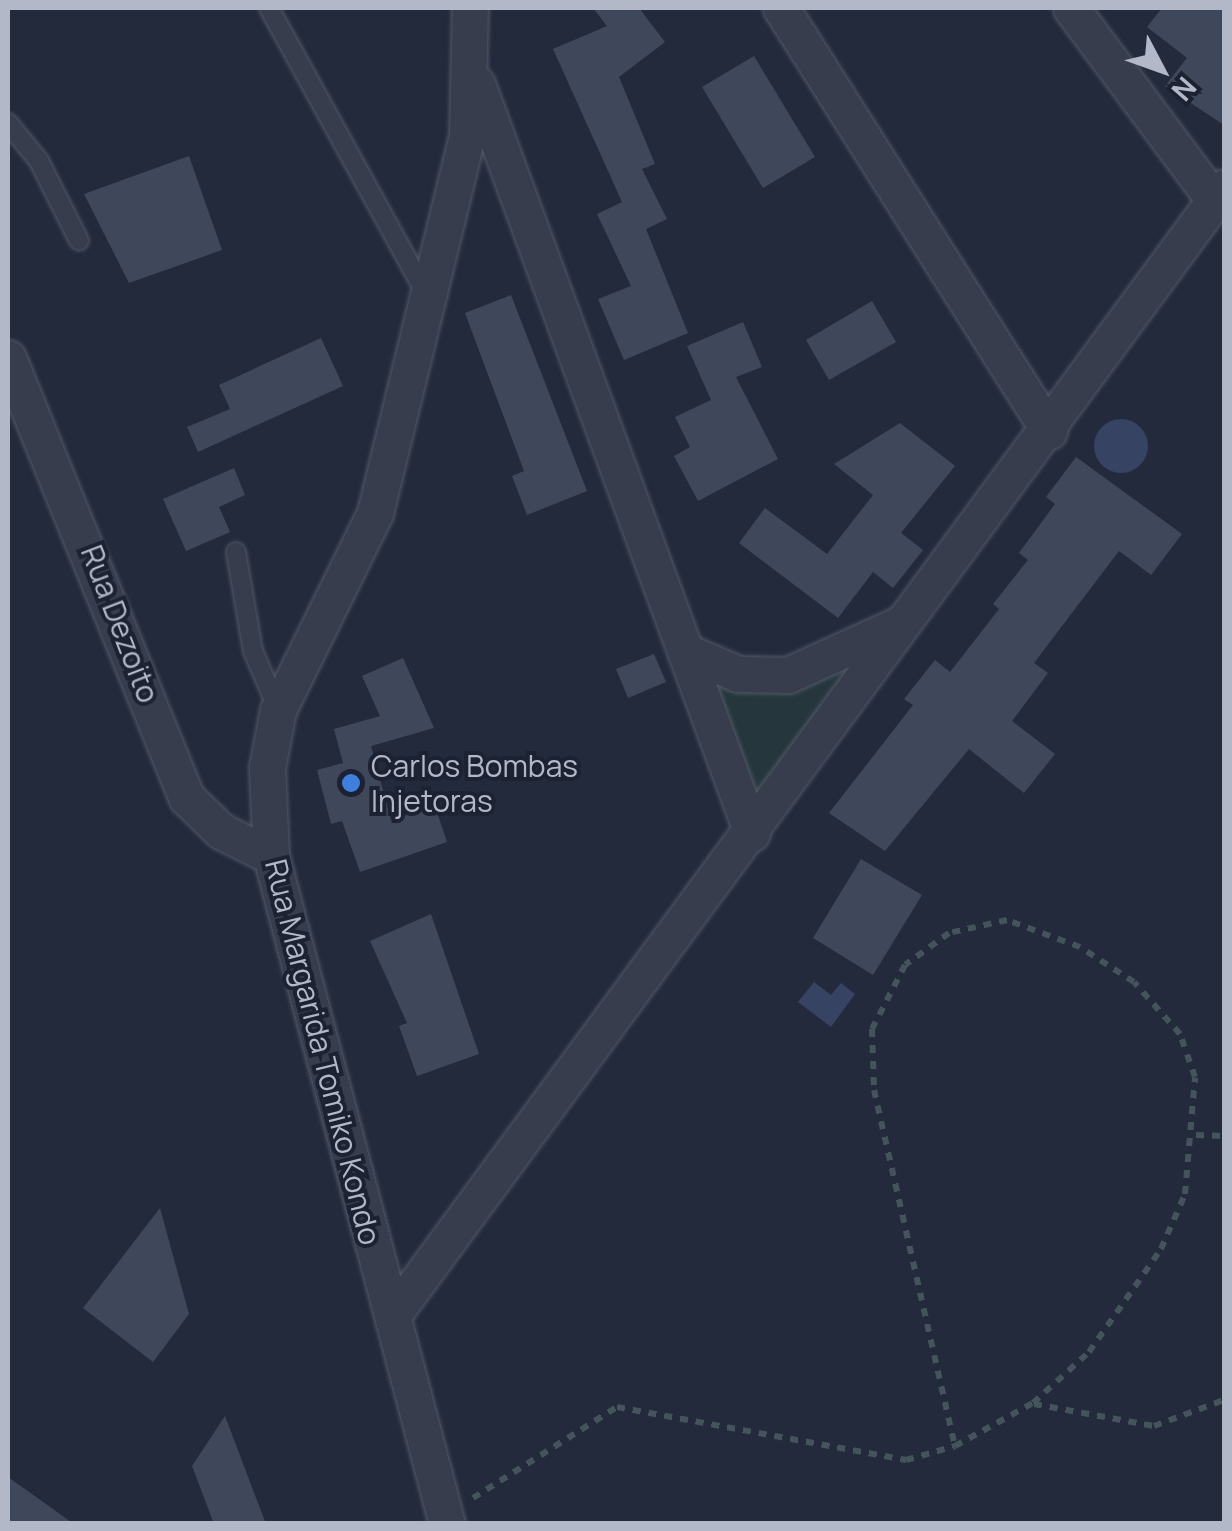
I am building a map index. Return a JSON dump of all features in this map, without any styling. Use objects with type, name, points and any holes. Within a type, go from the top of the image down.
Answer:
[{"type":"street","name":"Rua Margarida Tomiko Kondo","points":[[446,1520],[270,856],[267,768],[278,710],[363,545],[431,304],[475,79],[470,8]]},
{"type":"street","points":[[781,8],[1049,431]]},
{"type":"street","points":[[392,1316],[1049,431],[1220,194],[1071,8]]},
{"type":"street","points":[[475,79],[752,833]]},
{"type":"street","name":"Rua Dezoito","points":[[8,358],[187,798],[221,831],[270,856]]},
{"type":"street","points":[[685,651],[738,674],[788,675],[910,619]]},
{"type":"lane","points":[[269,8],[431,304]]},
{"type":"lane","points":[[8,124],[39,161],[79,241]]},
{"type":"lane","points":[[236,552],[253,651],[278,710]]},
{"type":"path","points":[[446,1520],[616,1408],[861,1457],[906,1460],[955,1446],[1033,1403],[1089,1352],[1161,1249],[1186,1194],[1196,1135],[1195,1077],[1180,1034],[1134,982],[1080,947],[1007,920],[948,933],[906,966],[872,1029],[874,1090],[955,1446]]},
{"type":"path","points":[[1196,1135],[1224,1136]]},
{"type":"path","points":[[1033,1403],[1154,1426],[1224,1400]]},
{"type":"shaded area","points":[[851,668],[754,798],[714,678],[780,694]]},
{"type":"water","points":[[1121,419],[1140,427],[1148,446],[1140,465],[1121,473],[1102,465],[1094,446],[1102,427]]},
{"type":"water","points":[[814,982],[831,995],[841,983],[855,994],[831,1027],[798,1002]]},
{"type":"building","points":[[593,8],[639,8],[665,42],[619,77],[655,164],[642,169],[667,219],[646,229],[688,333],[624,360],[598,299],[631,286],[597,214],[622,202],[553,49],[607,26]]},
{"type":"building","points":[[1162,8],[1224,8],[1224,125],[1165,86],[1187,58],[1147,27]]},
{"type":"building","points":[[754,56],[815,157],[763,188],[702,87]]},
{"type":"building","points":[[189,156],[222,250],[129,283],[84,194]]},
{"type":"building","points":[[511,295],[587,491],[527,515],[512,476],[524,471],[465,313]]},
{"type":"building","points":[[872,301],[896,342],[829,380],[806,340]]},
{"type":"building","points":[[743,322],[762,367],[736,377],[778,459],[698,501],[674,456],[690,447],[675,417],[711,400],[687,346]]},
{"type":"building","points":[[321,338],[343,386],[198,452],[187,427],[230,409],[219,385]]},
{"type":"building","points":[[900,423],[955,466],[901,533],[923,550],[893,588],[873,572],[838,618],[739,543],[765,508],[827,554],[873,495],[834,464]]},
{"type":"building","points":[[1076,457],[1182,534],[1151,575],[1119,551],[1034,663],[1048,673],[1012,721],[1055,754],[1024,793],[969,749],[885,851],[829,813],[913,705],[904,699],[935,660],[950,672],[999,609],[993,604],[1028,560],[1019,553],[1055,504],[1046,497]]},
{"type":"building","points":[[234,468],[245,495],[219,507],[230,532],[186,551],[163,499]]},
{"type":"building","points":[[654,654],[666,682],[628,698],[616,669]]},
{"type":"building","points":[[403,658],[434,728],[371,746],[391,820],[435,806],[447,842],[360,872],[342,821],[331,824],[317,770],[343,763],[334,729],[380,716],[362,676]]},
{"type":"building","points":[[861,859],[922,895],[873,975],[813,938]]},
{"type":"building","points":[[431,914],[479,1054],[417,1076],[399,1026],[407,1023],[370,941]]},
{"type":"building","points":[[160,1208],[189,1314],[153,1362],[83,1308]]},
{"type":"building","points":[[225,1416],[266,1524],[214,1524],[192,1466]]},
{"type":"building","points":[[8,1477],[74,1524],[8,1524]]},
{"type":"place","name":"Carlos Bombas Injetoras","points":[[351,783]]}]
